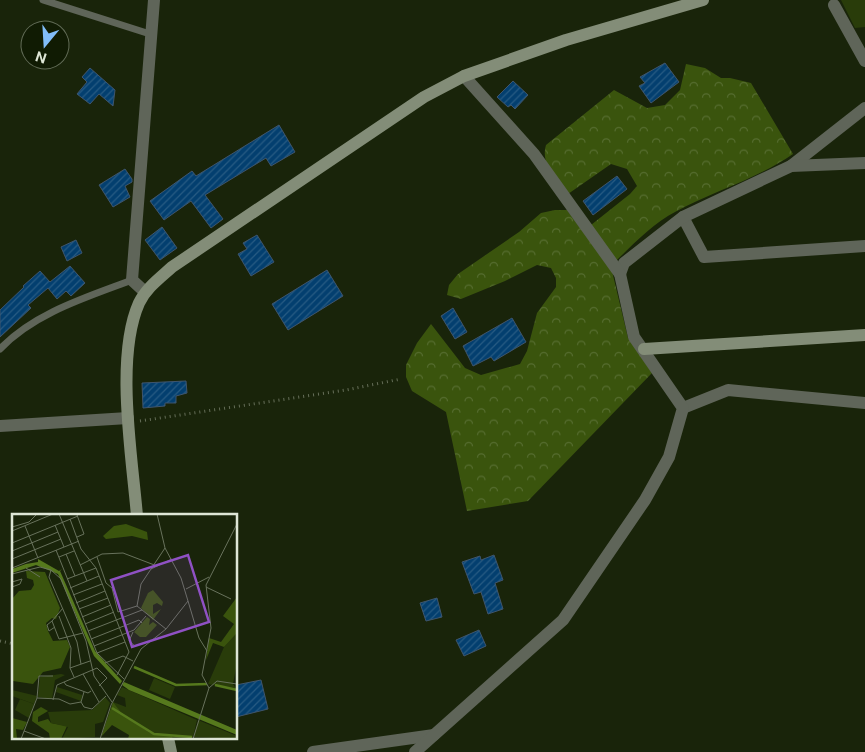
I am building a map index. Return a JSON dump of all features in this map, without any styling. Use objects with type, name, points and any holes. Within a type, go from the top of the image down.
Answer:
[{"type":"street","points":[[145,292],[132,280],[154,0]]},
{"type":"street","points":[[137,514],[128,418],[127,349],[129,331],[145,292],[172,267],[424,97],[464,76],[566,40],[703,0]]},
{"type":"street","points":[[834,5],[865,62]]},
{"type":"street","points":[[415,752],[563,620],[645,500],[669,457],[683,408],[634,337],[620,274],[534,154],[464,76]]},
{"type":"street","points":[[620,274],[624,263],[683,217],[792,166],[865,108]]},
{"type":"street","points":[[792,166],[865,163]]},
{"type":"street","points":[[683,217],[704,256],[865,246]]},
{"type":"street","points":[[644,349],[865,335]]},
{"type":"street","points":[[683,408],[728,390],[865,403]]},
{"type":"street","points":[[0,426],[128,418]]},
{"type":"street","points":[[313,752],[345,750],[434,735]]},
{"type":"lane","points":[[43,0],[150,34]]},
{"type":"lane","points":[[0,349],[23,328],[44,317],[132,280]]},
{"type":"path","points":[[128,418],[140,422],[346,390],[401,379]]},
{"type":"green space","points":[[841,0],[865,0],[865,27],[855,28]]},
{"type":"green space","points":[[686,64],[705,68],[721,78],[751,83],[793,154],[765,171],[667,217],[644,234],[616,261],[591,225],[630,194],[637,186],[627,169],[611,164],[568,194],[547,165],[545,159],[546,145],[614,90],[647,108],[665,105],[680,90]]},
{"type":"green space","points":[[567,210],[612,271],[628,338],[652,373],[528,501],[467,511],[446,412],[412,391],[406,377],[406,365],[417,343],[431,324],[465,368],[481,375],[520,364],[527,351],[537,313],[556,287],[556,278],[551,268],[537,265],[505,281],[461,299],[447,295],[449,285],[458,274],[519,232],[541,213]]},
{"type":"building","points":[[665,63],[679,82],[651,103],[639,86],[645,83],[640,77]]},
{"type":"building","points":[[90,68],[115,90],[113,106],[99,94],[90,104],[77,94],[87,82],[82,77]]},
{"type":"building","points":[[513,81],[528,95],[515,109],[511,105],[508,107],[497,97]]},
{"type":"building","points":[[279,125],[295,152],[271,166],[266,158],[205,195],[223,219],[211,228],[191,201],[164,220],[150,201],[192,171],[196,176]]},
{"type":"building","points":[[125,169],[132,179],[132,182],[125,186],[130,197],[113,207],[99,185]]},
{"type":"building","points":[[617,176],[627,189],[593,215],[583,201]]},
{"type":"building","points":[[162,227],[177,248],[160,260],[145,240]]},
{"type":"building","points":[[257,235],[274,262],[251,276],[238,254],[247,249],[243,243]]},
{"type":"building","points":[[76,240],[82,253],[67,261],[61,247]]},
{"type":"building","points":[[70,266],[85,283],[71,296],[66,291],[57,299],[48,288],[28,305],[31,308],[0,337],[0,310],[23,286],[40,271],[50,282]]},
{"type":"building","points":[[327,270],[343,296],[288,330],[272,304]]},
{"type":"building","points":[[453,308],[467,332],[455,339],[441,316]]},
{"type":"building","points":[[512,318],[526,342],[494,361],[491,357],[473,366],[463,346]]},
{"type":"building","points":[[186,381],[187,393],[176,396],[176,403],[165,403],[165,406],[143,408],[142,383]]},
{"type":"building","points":[[494,555],[503,580],[495,583],[503,609],[488,614],[481,592],[474,594],[462,562],[480,556],[481,560]]},
{"type":"building","points":[[437,598],[442,617],[426,621],[420,603]]},
{"type":"building","points":[[479,630],[486,646],[464,656],[456,640]]},
{"type":"building","points":[[261,680],[268,709],[238,716],[238,685]]}]
